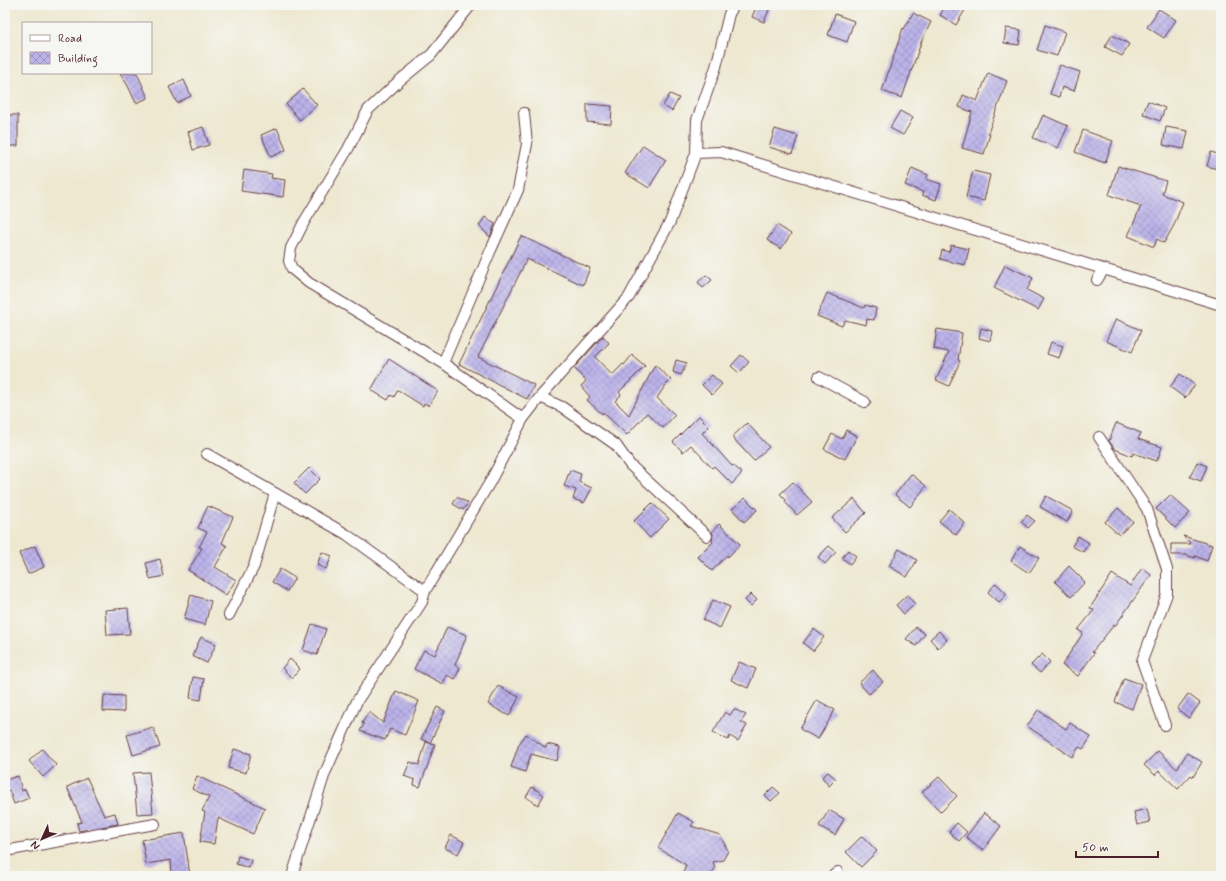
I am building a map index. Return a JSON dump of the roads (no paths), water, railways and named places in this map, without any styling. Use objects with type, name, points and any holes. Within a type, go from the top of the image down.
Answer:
[{"type":"street","points":[[471,5],[431,55],[399,81],[368,110],[348,149],[304,222],[291,248],[289,261],[292,269],[309,283],[443,363],[523,419]]},
{"type":"street","points":[[292,876],[325,773],[357,701],[422,602],[425,591],[490,482],[523,419],[540,397],[629,297],[670,222],[696,153],[697,120],[716,67],[729,14],[734,5]]},
{"type":"street","points":[[443,363],[518,190],[527,144],[524,113]]},
{"type":"street","points":[[696,153],[721,152],[1221,305]]},
{"type":"street","points":[[1097,280],[1104,269]]},
{"type":"street","points":[[819,378],[865,402]]},
{"type":"street","points":[[540,397],[562,407],[616,445],[630,465],[707,536]]},
{"type":"street","points":[[1099,437],[1147,509],[1167,569],[1167,594],[1142,661],[1165,725]]},
{"type":"street","points":[[207,454],[346,534],[425,591]]},
{"type":"street","points":[[230,615],[254,566],[275,493]]},
{"type":"street","points":[[5,851],[155,824]]}]
